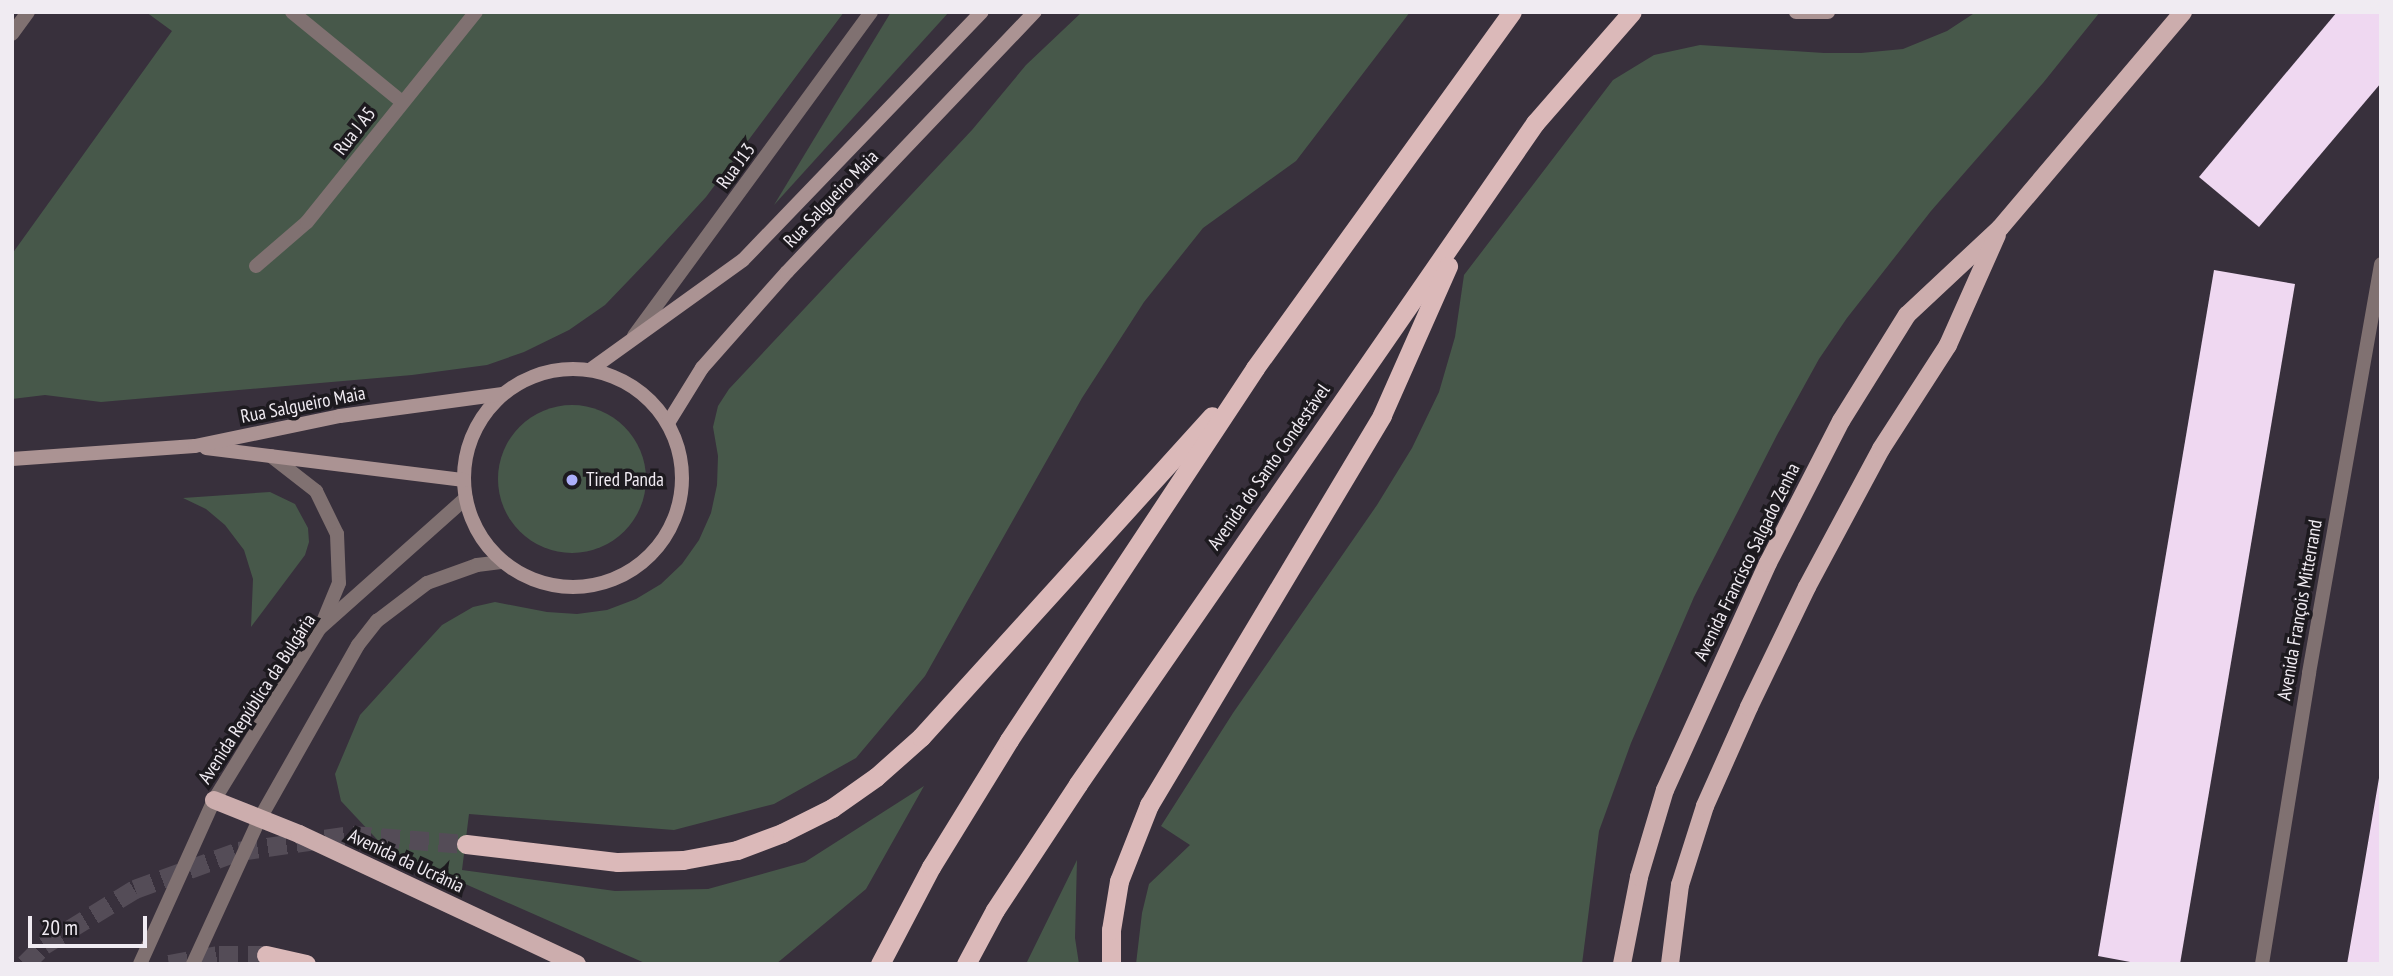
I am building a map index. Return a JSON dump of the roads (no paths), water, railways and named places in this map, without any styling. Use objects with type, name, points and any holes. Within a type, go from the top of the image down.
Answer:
[{"type":"highway","points":[[880,964],[931,867],[1009,740],[1255,368],[1512,12]]},
{"type":"highway","name":"Avenida do Santo Condestável","points":[[966,964],[995,911],[1078,784],[1535,123],[1632,12]]},
{"type":"highway","points":[[1111,964],[1111,930],[1119,881],[1149,805],[1382,415],[1468,222]]},
{"type":"highway","points":[[466,844],[618,862],[683,860],[737,850],[782,833],[832,808],[876,777],[921,737],[1255,368]]},
{"type":"highway","points":[[266,955],[306,964]]},
{"type":"main road","name":"Rua Salgueiro Maia","points":[[590,370],[743,260],[982,12]]},
{"type":"main road","name":"Rua Salgueiro Maia","points":[[668,423],[702,368],[787,272],[1035,12]]},
{"type":"main road","points":[[1796,12],[1828,12]]},
{"type":"main road","name":"Avenida Francisco Salgado Zenha","points":[[1622,964],[1639,877],[1665,790],[1768,563],[1841,421],[1907,315],[2000,228],[2183,12]]},
{"type":"main road","name":"Avenida Francisco Salgado Zenha","points":[[1670,964],[1680,885],[1705,806],[1743,719],[1807,587],[1875,460],[1948,345],[2000,228]]},
{"type":"main road","points":[[590,370],[643,394],[668,423],[681,459],[682,498],[669,533],[644,562],[611,582],[573,588],[536,581],[503,562],[479,533],[466,498],[464,480],[468,448],[481,419],[503,394],[524,380],[547,372],[590,370]]},
{"type":"main road","name":"Rua Salgueiro Maia","points":[[12,459],[195,446],[340,416],[503,394]]},
{"type":"main road","name":"Rua Salgueiro Maia","points":[[195,446],[464,480]]},
{"type":"main road","name":"Avenida da Ucrânia","points":[[214,800],[299,834],[578,964]]},
{"type":"street","points":[[12,34],[28,12]]},
{"type":"street","points":[[292,12],[402,102]]},
{"type":"street","name":"Rua J A5","points":[[256,266],[307,222],[476,12]]},
{"type":"street","name":"Rua J13","points":[[631,342],[871,12]]},
{"type":"street","name":"Avenida François Mitterrand","points":[[2262,964],[2311,659],[2381,264]]},
{"type":"street","points":[[271,456],[316,491],[337,534],[339,583],[320,628]]},
{"type":"street","name":"Avenida República da Bulgária","points":[[140,964],[214,800],[320,628],[466,498]]},
{"type":"street","points":[[192,964],[259,820],[358,645],[377,621],[428,583],[477,565],[503,562]]},
{"type":"tunnel","points":[[25,964],[44,945],[135,889],[239,851],[352,835],[466,844]]},
{"type":"tunnel","points":[[169,964],[219,955],[266,955]]},
{"type":"place","name":"Tired Panda","points":[[572,480]]}]
